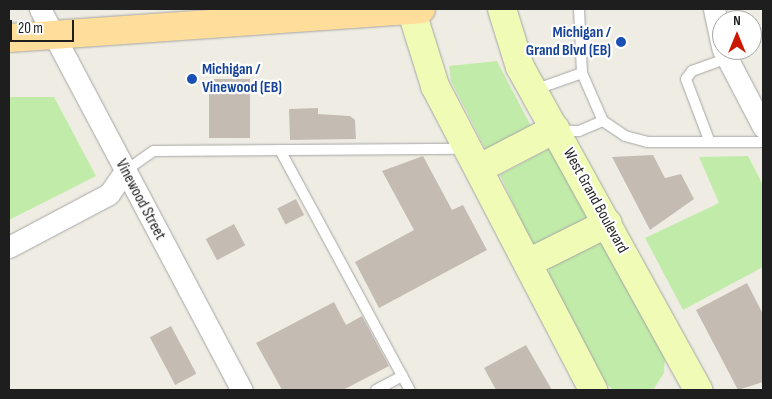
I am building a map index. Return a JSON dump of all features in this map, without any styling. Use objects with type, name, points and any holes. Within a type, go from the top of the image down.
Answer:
[{"type":"main road","points":[[9,38],[55,38],[421,9]]},
{"type":"street","name":"Vinewood Street","points":[[40,9],[242,390]]},
{"type":"street","points":[[411,9],[436,86],[593,390]]},
{"type":"street","name":"West Grand Boulevard","points":[[502,9],[520,68],[608,223],[689,387]]},
{"type":"street","points":[[728,60],[763,127]]},
{"type":"street","points":[[475,159],[555,129]]},
{"type":"street","points":[[9,247],[109,194],[125,171]]},
{"type":"street","points":[[528,263],[608,223]]},
{"type":"lane","points":[[579,9],[582,73],[603,120],[640,141],[709,140],[763,142]]},
{"type":"lane","points":[[709,140],[686,79],[692,71],[712,59]]},
{"type":"lane","points":[[533,90],[582,73]]},
{"type":"lane","points":[[555,129],[579,131],[603,120]]},
{"type":"lane","points":[[125,171],[154,151],[280,150],[475,159]]},
{"type":"lane","points":[[280,150],[410,390]]},
{"type":"lane","points":[[376,390],[402,376]]},
{"type":"green space","points":[[497,61],[532,128],[486,150],[451,81],[449,66]]},
{"type":"green space","points":[[9,97],[54,97],[96,176],[9,220]]},
{"type":"green space","points":[[552,147],[593,220],[533,246],[500,175]]},
{"type":"green space","points":[[748,156],[763,185],[763,267],[683,310],[645,238],[719,203],[699,157]]},
{"type":"green space","points":[[596,243],[604,244],[665,355],[664,373],[653,390],[613,390],[605,382],[548,276],[550,266]]},
{"type":"building","points":[[209,79],[250,79],[250,138],[209,138]]},
{"type":"building","points":[[318,108],[318,114],[350,116],[355,120],[356,139],[290,140],[289,109]]},
{"type":"building","points":[[653,155],[665,178],[681,174],[694,199],[650,230],[612,157]]},
{"type":"building","points":[[423,156],[452,210],[463,205],[487,250],[379,308],[355,262],[414,230],[382,171]]},
{"type":"building","points":[[296,199],[304,215],[285,225],[277,209]]},
{"type":"building","points":[[234,224],[245,245],[217,260],[206,239]]},
{"type":"building","points":[[747,283],[763,314],[763,382],[738,390],[696,310]]},
{"type":"building","points":[[334,302],[346,325],[362,316],[389,366],[343,390],[282,390],[256,343]]},
{"type":"building","points":[[171,326],[196,374],[175,385],[150,337]]},
{"type":"building","points":[[526,345],[552,390],[496,390],[484,368]]},
{"type":"place","name":"Michigan / Grand Blvd (EB)","points":[[621,42]]},
{"type":"place","name":"Michigan / Vinewood (EB)","points":[[192,79]]}]
